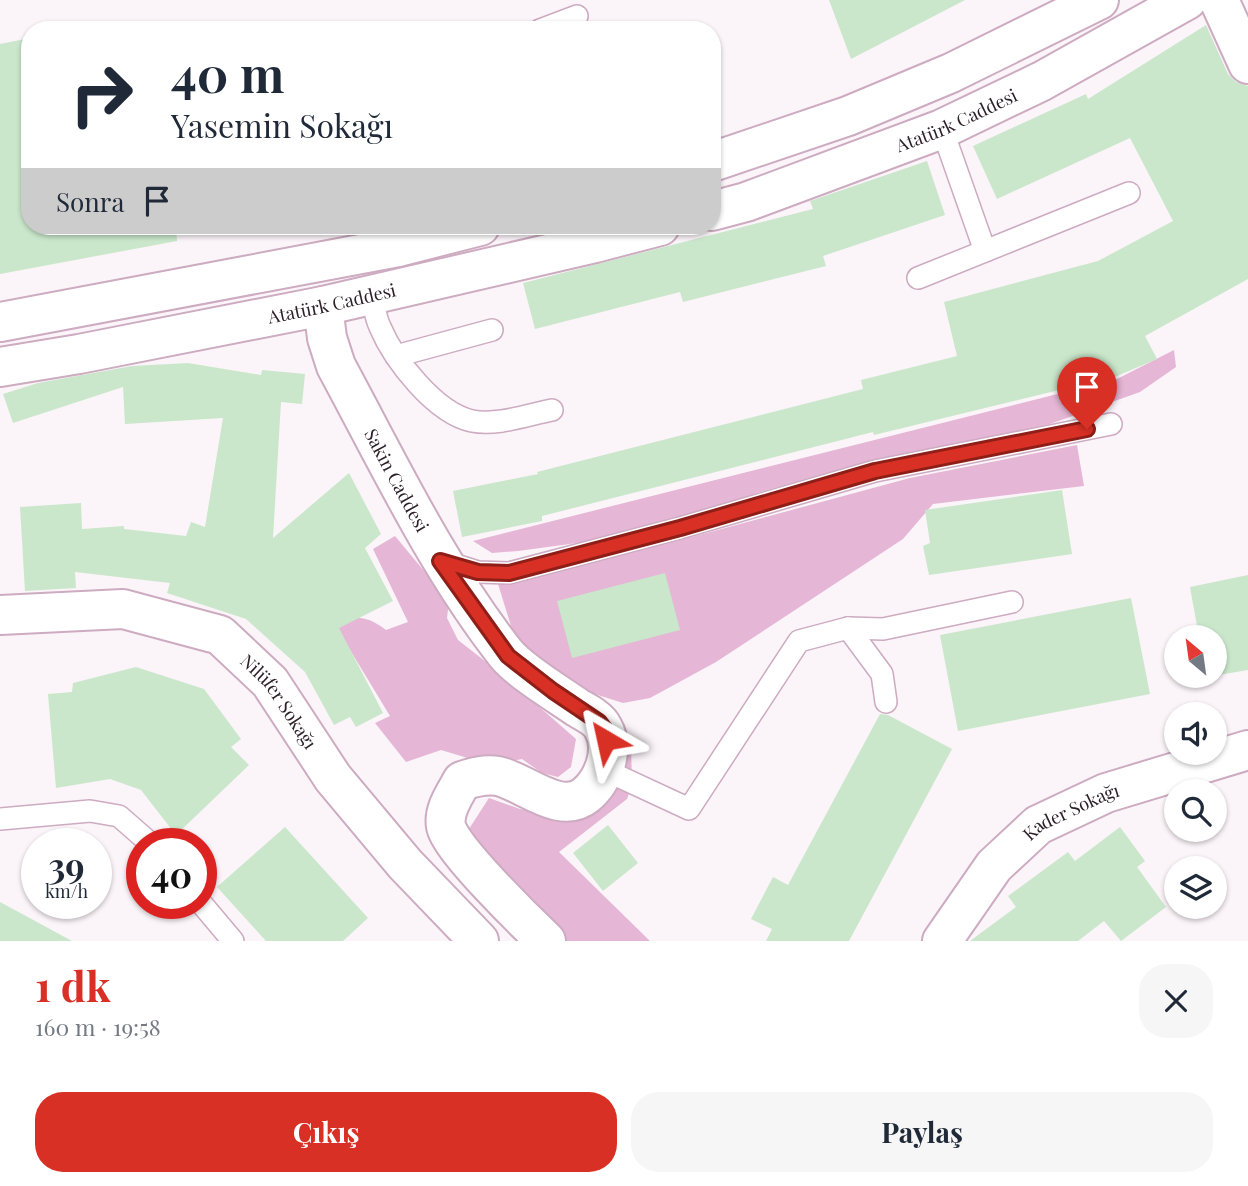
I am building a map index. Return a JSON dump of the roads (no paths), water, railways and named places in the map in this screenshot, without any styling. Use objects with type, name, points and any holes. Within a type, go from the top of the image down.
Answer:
[{"type":"main road","points":[[721,159],[848,116],[951,73],[1099,0]]},
{"type":"main road","name":"Atatürk Caddesi","points":[[721,209],[746,202],[942,129],[1042,81],[1187,0]]},
{"type":"main road","points":[[1219,0],[1248,64]]},
{"type":"main road","points":[[0,322],[319,261],[415,235]]},
{"type":"main road","name":"Atatürk Caddesi","points":[[0,367],[323,306],[626,235]]},
{"type":"main road","name":"Sakin Caddesi","points":[[319,261],[327,338],[336,366],[440,561],[508,656],[599,722],[605,730],[605,770]]},
{"type":"main road","name":"Nilüfer Sokağı","points":[[0,615],[123,609],[220,635],[270,681],[333,778],[405,864],[479,941]]},
{"type":"main road","name":"Kader Sokağı","points":[[942,941],[994,866],[1038,825],[1106,793],[1248,750]]},
{"type":"main road","points":[[546,941],[503,899],[459,849],[446,828],[447,810],[461,781],[480,775],[498,776],[552,801],[568,802],[584,797],[599,782],[605,770]]},
{"type":"lane","points":[[564,21],[577,16]]},
{"type":"lane","points":[[942,129],[985,251]]},
{"type":"lane","points":[[918,278],[1129,193]]},
{"type":"lane","points":[[372,295],[378,324],[396,356],[422,388],[445,408],[471,421],[493,422],[552,410]]},
{"type":"lane","points":[[396,356],[492,330]]},
{"type":"lane","points":[[440,561],[478,572],[509,573],[680,528],[875,471],[1111,424]]},
{"type":"lane","points":[[605,770],[689,809],[799,641],[848,628],[883,629],[1012,601]]},
{"type":"lane","points":[[848,628],[883,674],[886,702]]},
{"type":"lane","points":[[0,819],[90,811],[119,816],[133,828]]},
{"type":"lane","points":[[214,919],[233,941]]}]
